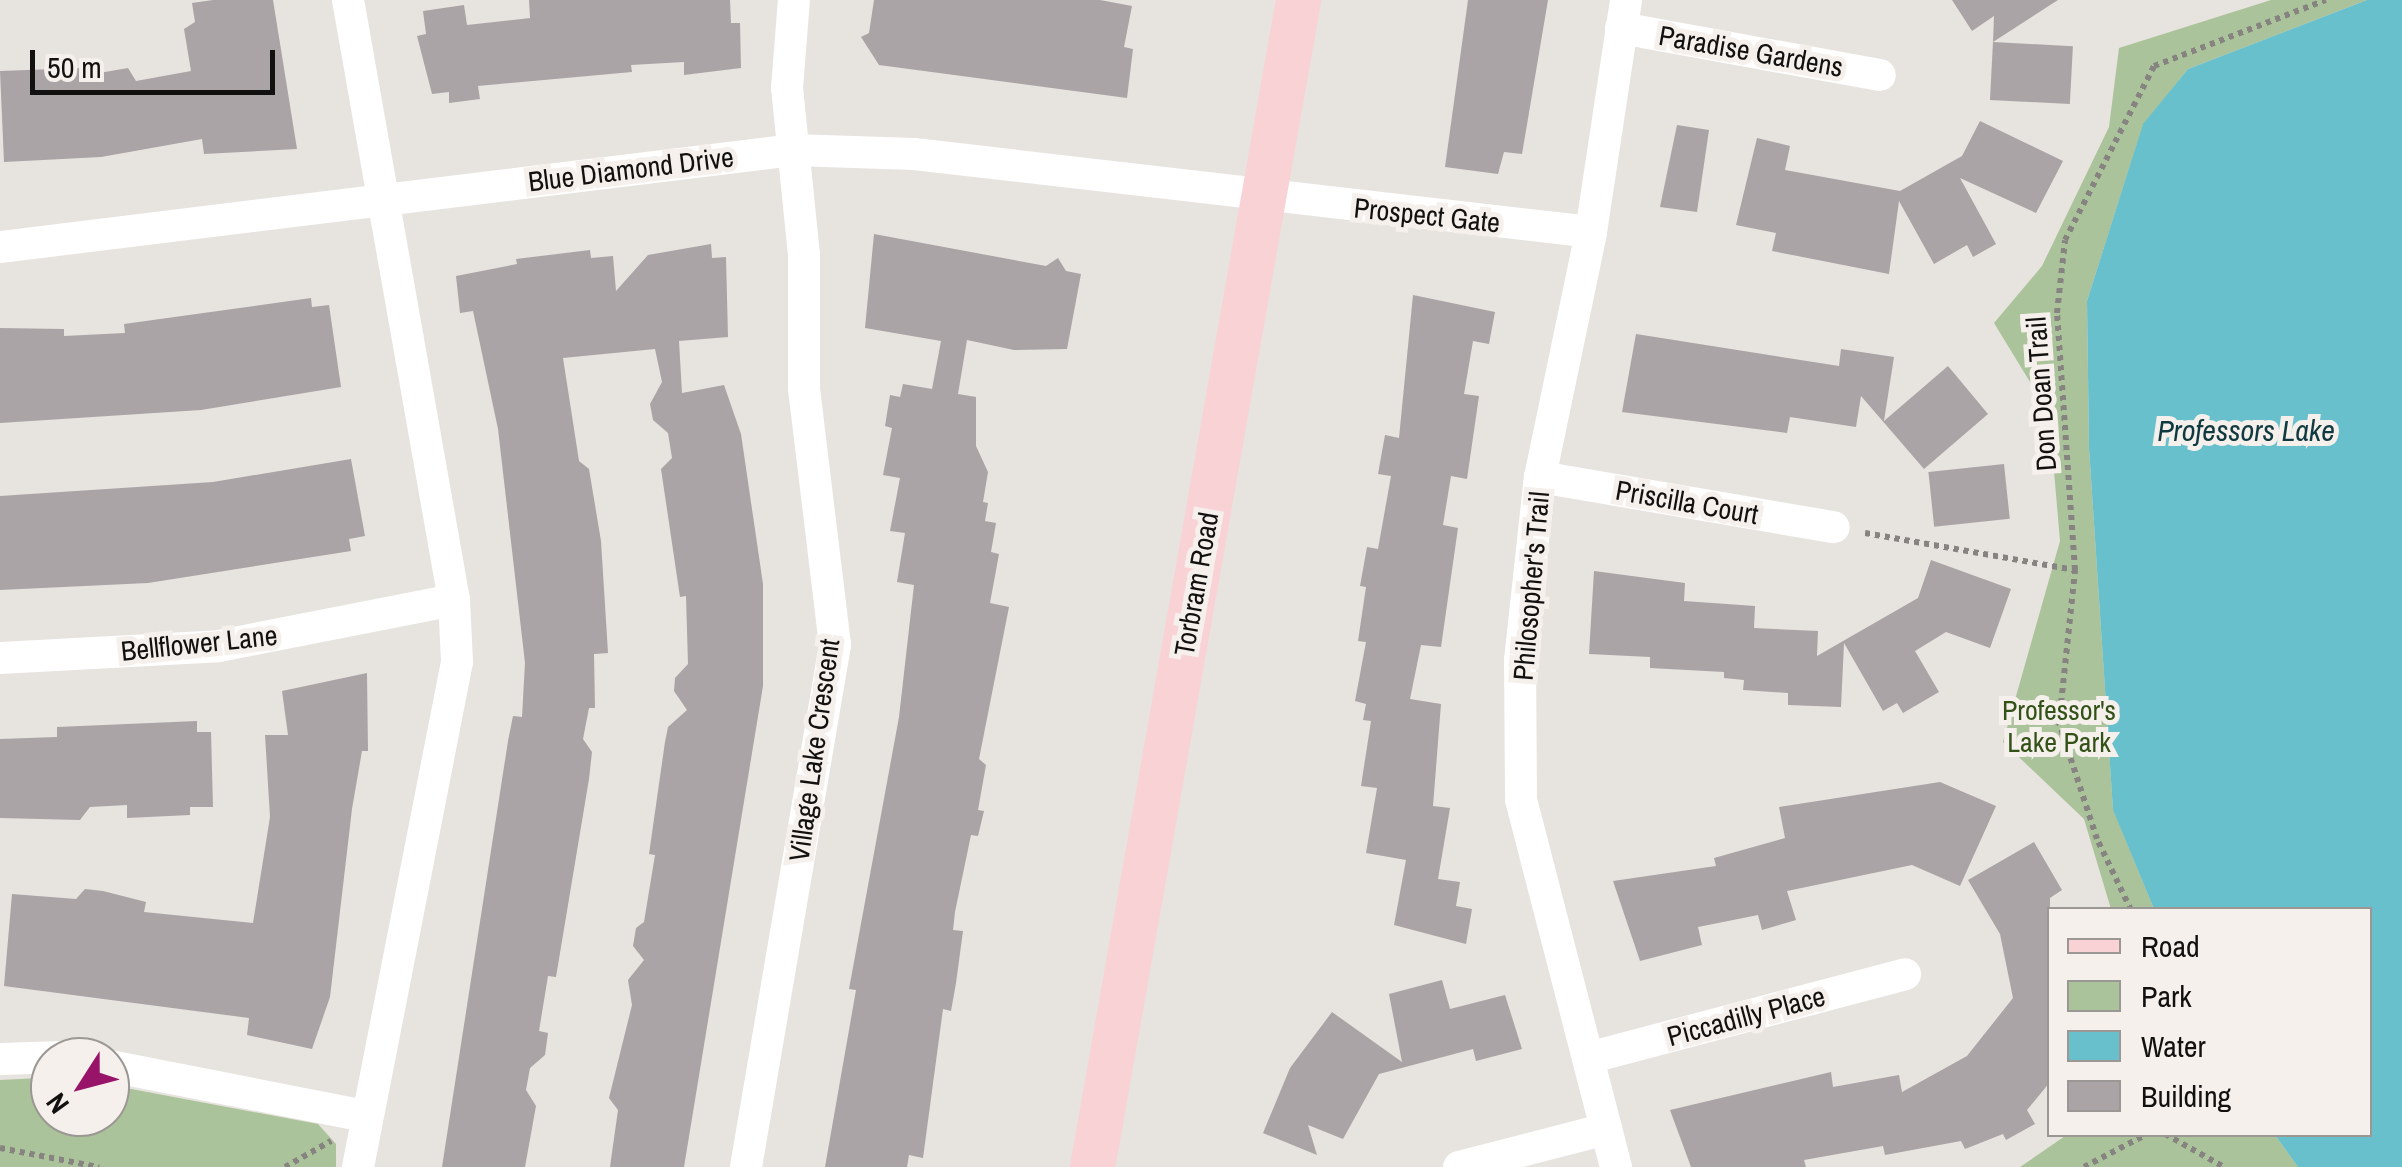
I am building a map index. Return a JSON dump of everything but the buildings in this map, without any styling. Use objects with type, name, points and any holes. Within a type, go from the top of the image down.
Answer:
[{"type":"main road","name":"Torbram Road","points":[[1092,1167],[1298,0]]},
{"type":"street","points":[[348,0],[454,600],[457,662],[358,1167]]},
{"type":"street","name":"Village Lake Crescent","points":[[746,1167],[835,645],[804,388],[804,255],[787,88],[794,0]]},
{"type":"street","name":"Paradise Gardens","points":[[1624,14],[1880,75]]},
{"type":"street","name":"Philosopher's Trail","points":[[1616,1167],[1521,800],[1520,660],[1540,477],[1591,232],[1624,14]]},
{"type":"street","name":"Blue Diamond Drive","points":[[0,246],[794,150],[914,154],[1264,198]]},
{"type":"street","name":"Prospect Gate","points":[[1264,198],[1591,232]]},
{"type":"street","name":"Priscilla Court","points":[[1540,477],[1834,527]]},
{"type":"street","name":"Bellflower Lane","points":[[0,658],[219,646],[454,600]]},
{"type":"street","name":"Piccadilly Place","points":[[1588,1058],[1905,974]]},
{"type":"street","points":[[0,1059],[30,1058]]},
{"type":"street","points":[[130,1070],[366,1116]]},
{"type":"street","points":[[1459,1167],[1606,1129]]},
{"type":"path","name":"Don Doan Trail","points":[[2130,907],[2097,839],[2059,723],[2075,570],[2057,313],[2065,240],[2154,66],[2306,3],[2326,0]]},
{"type":"path","points":[[1834,527],[2075,570]]},
{"type":"path","points":[[2084,1167],[2142,1137]]},
{"type":"path","points":[[2171,1137],[2224,1167]]},
{"type":"path","points":[[0,1148],[99,1167]]},
{"type":"green space","name":"Professor's Lake Park","points":[[2271,0],[2367,0],[2188,69],[2143,125],[2087,301],[2089,448],[2113,809],[2153,907],[2110,907],[2084,819],[2003,742],[2060,541],[2049,413],[1994,323],[2042,266],[2109,127],[2119,48]]},
{"type":"green space","points":[[30,1079],[30,1137],[130,1137],[130,1089],[318,1124],[336,1144],[336,1167],[0,1167],[0,1080]]},
{"type":"green space","points":[[2064,1137],[2276,1137],[2298,1167],[2020,1167]]},
{"type":"water","name":"Professors Lake","points":[[2367,0],[2402,0],[2402,1167],[2298,1167],[2276,1137],[2372,1137],[2372,907],[2153,907],[2113,810],[2089,448],[2087,301],[2143,124],[2188,69]]}]
